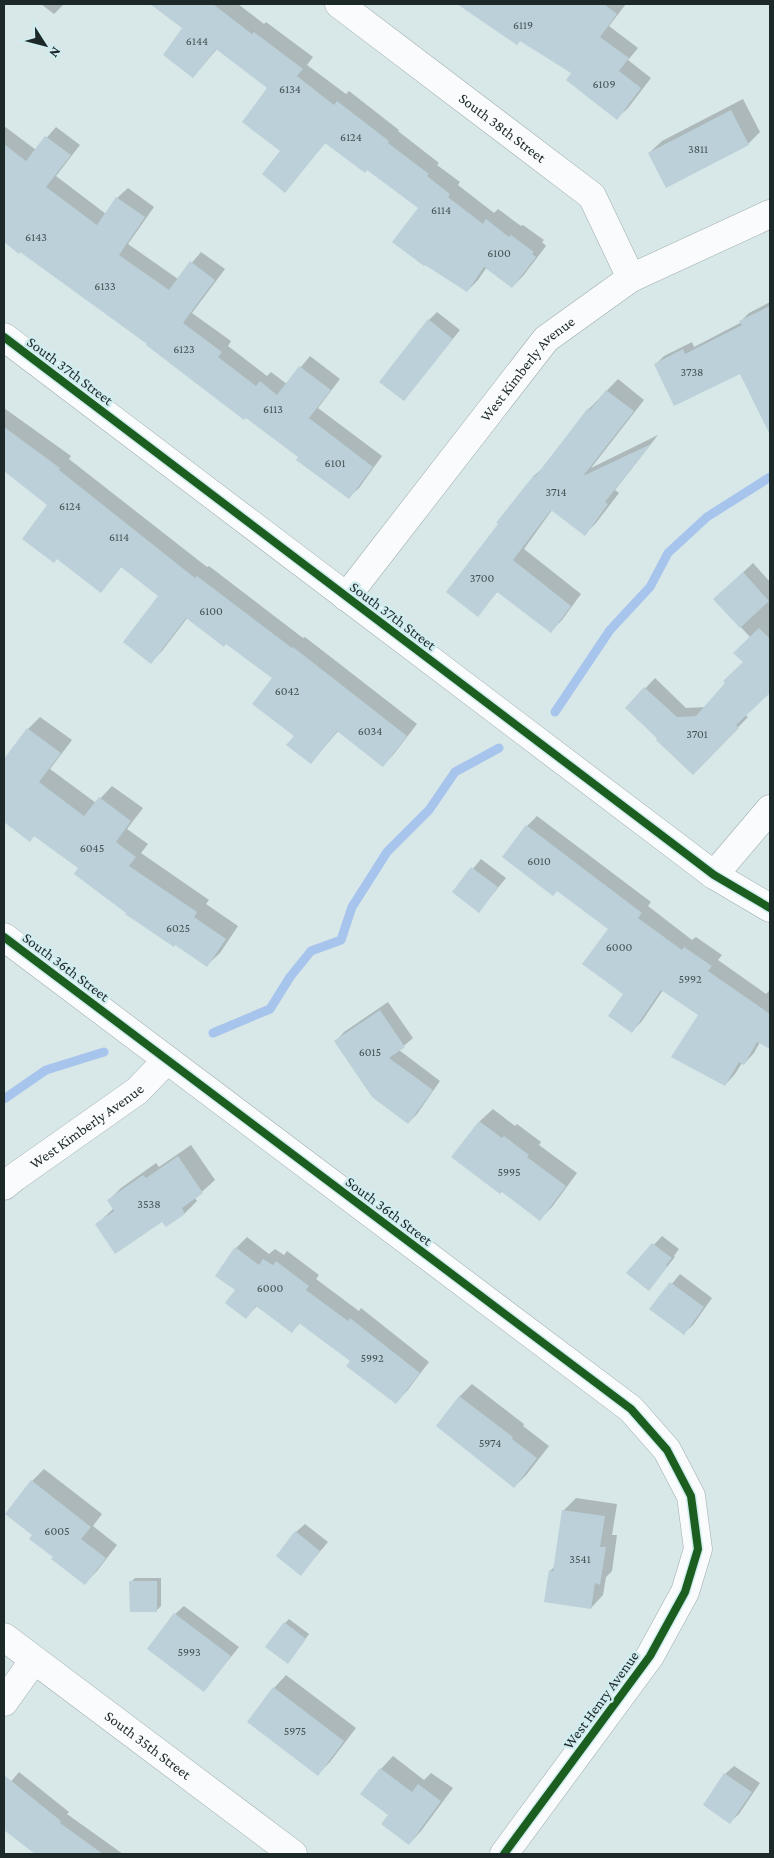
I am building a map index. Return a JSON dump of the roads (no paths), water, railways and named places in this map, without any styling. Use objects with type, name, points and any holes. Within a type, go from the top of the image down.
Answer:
[{"type":"street","name":"South 38th Street","points":[[339,4],[592,196],[631,278]]},
{"type":"street","name":"West Kimberly Avenue","points":[[346,597],[546,338],[631,278],[770,214]]},
{"type":"street","name":"South 37th Street","points":[[4,337],[714,875],[770,908]]},
{"type":"street","points":[[714,875],[770,809]]},
{"type":"street","name":"South 36th Street","points":[[4,937],[631,1409],[668,1450],[691,1496],[698,1549]]},
{"type":"street","name":"West Kimberly Avenue","points":[[4,1186],[137,1091],[167,1060]]},
{"type":"street","name":"West Henry Avenue","points":[[504,1854],[650,1656],[685,1592],[698,1549]]},
{"type":"street","name":"South 35th Street","points":[[4,1637],[293,1854]]},
{"type":"street","points":[[4,1702],[34,1660]]},
{"type":"waterway","points":[[555,712],[610,630],[650,587],[668,553],[707,517],[770,477]]},
{"type":"waterway","points":[[213,1033],[270,1009],[290,977],[311,951],[341,940],[352,907],[387,852],[429,810],[455,772],[499,748]]},
{"type":"waterway","points":[[4,1099],[46,1070],[104,1052]]}]
